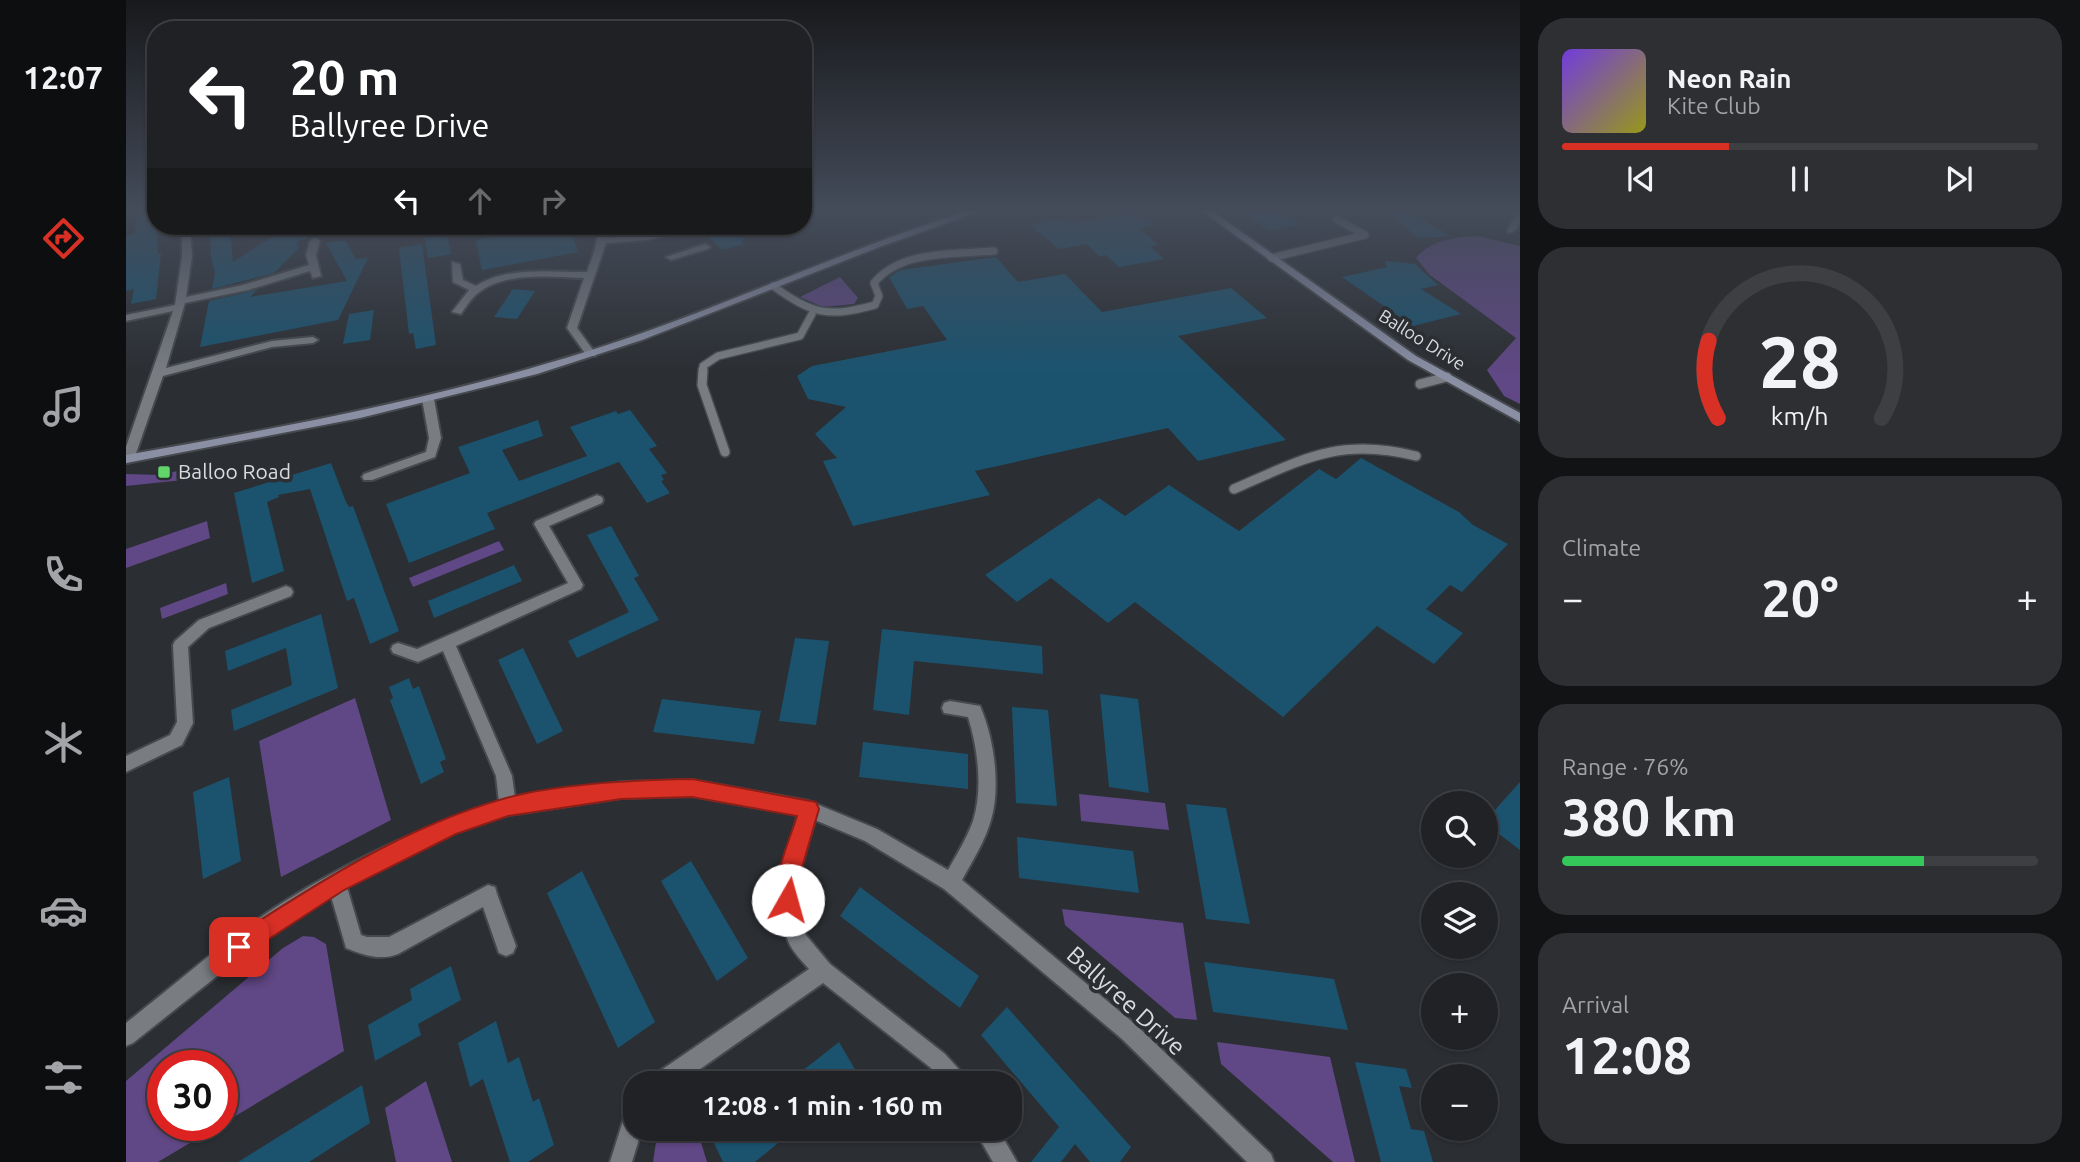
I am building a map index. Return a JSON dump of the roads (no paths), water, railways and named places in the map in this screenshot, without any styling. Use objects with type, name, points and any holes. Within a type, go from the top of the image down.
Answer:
[{"type":"street","points":[[127,459],[180,304],[187,265]]},
{"type":"street","points":[[126,318],[314,271],[314,265]]},
{"type":"street","points":[[455,265],[458,282],[475,289]]},
{"type":"street","points":[[591,354],[572,328],[575,310],[593,265]]},
{"type":"street","points":[[127,459],[428,399],[591,354],[684,322],[823,265]]},
{"type":"street","name":"Balloo Drive","points":[[1281,265],[1412,358],[1520,418]]},
{"type":"street","points":[[457,313],[475,289],[519,276],[589,275]]},
{"type":"street","points":[[156,374],[272,344],[313,340]]},
{"type":"street","points":[[368,477],[431,454],[435,438],[428,399]]},
{"type":"street","points":[[398,649],[418,656],[576,585],[541,524],[597,500]]},
{"type":"street","points":[[126,764],[176,740],[186,723],[180,645],[204,624],[286,592]]},
{"type":"street","points":[[447,643],[504,776],[508,807]]},
{"type":"street","points":[[950,708],[974,712],[984,738],[984,814],[951,882]]},
{"type":"street","name":"Ballyree Drive","points":[[126,1036],[260,930],[337,882],[452,825],[508,807],[621,790],[692,788],[809,809],[871,835],[951,882],[1129,1032],[1263,1162]]},
{"type":"street","points":[[809,809],[789,878],[788,900],[797,939],[823,971],[938,1061],[946,1071]]},
{"type":"street","points":[[337,882],[353,941],[367,947],[391,947],[488,894],[506,946]]},
{"type":"street","points":[[679,1071],[823,971]]},
{"type":"street","points":[[621,1162],[627,1141]]},
{"type":"street","points":[[993,1141],[1006,1162]]},
{"type":"lane","points":[[773,286],[813,314],[847,313],[875,305],[879,296],[874,283],[885,269],[895,265]]},
{"type":"lane","points":[[725,452],[702,385],[703,366],[718,356],[800,336],[813,314]]},
{"type":"lane","points":[[1420,384],[1447,377]]},
{"type":"lane","points":[[1234,489],[1332,448],[1367,445],[1416,456]]},
{"type":"place","name":"Balloo Road","points":[[164,472]]}]
